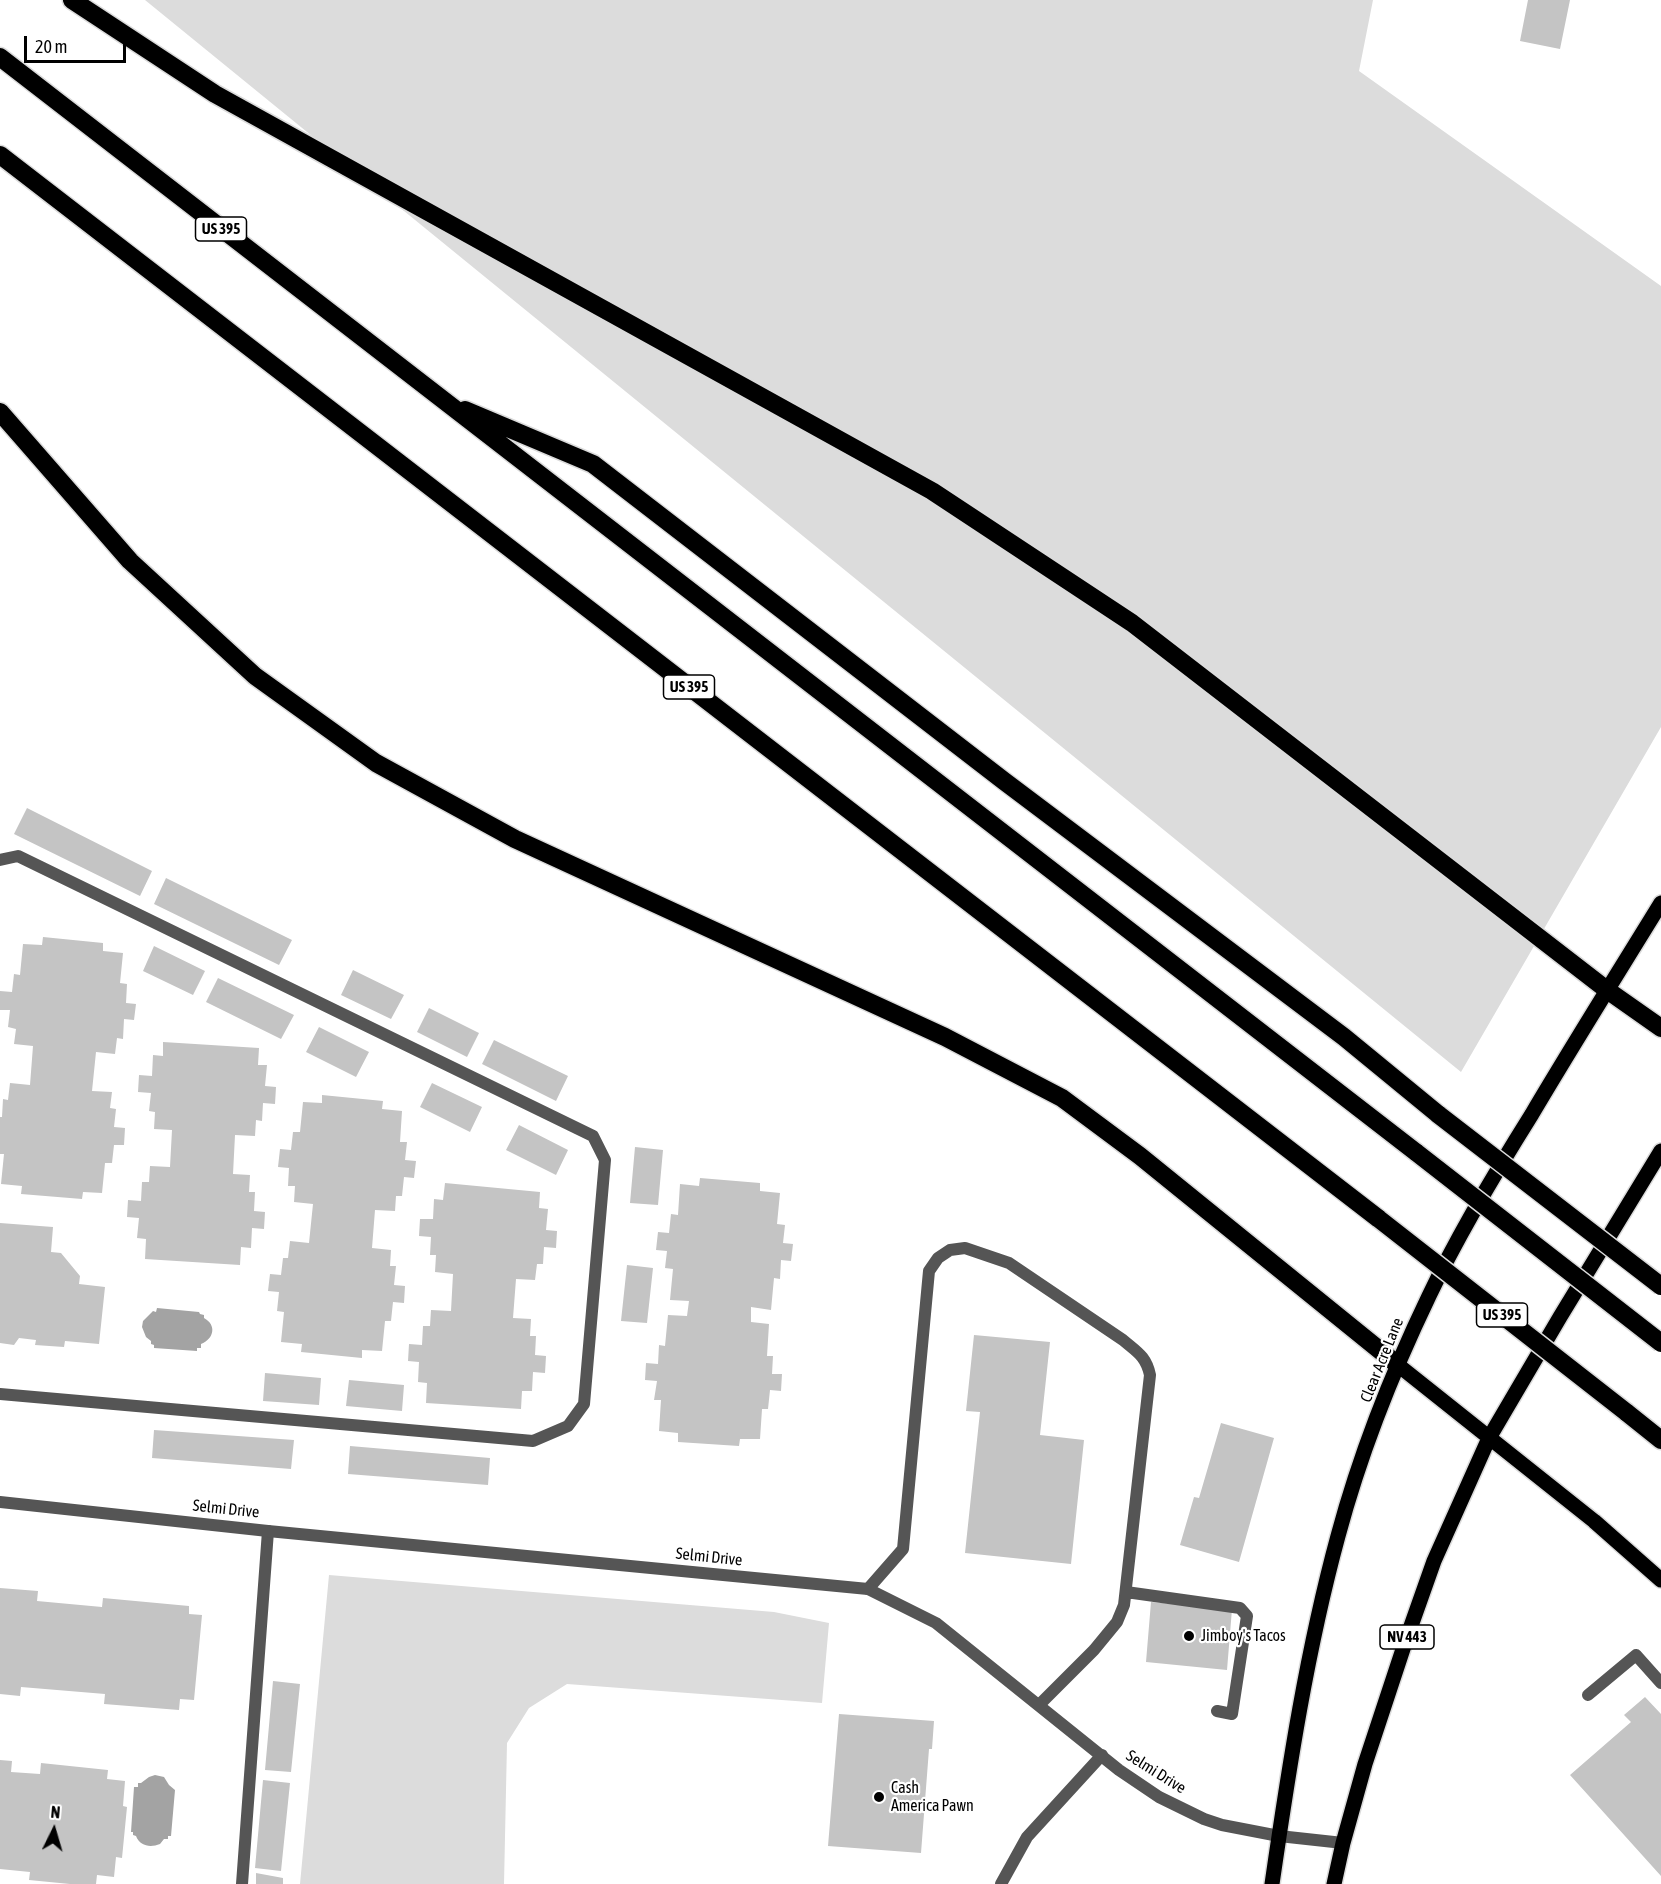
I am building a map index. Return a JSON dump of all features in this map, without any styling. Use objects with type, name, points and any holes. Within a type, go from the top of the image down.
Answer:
[{"type":"highway","points":[[72,0],[215,94],[932,491],[1132,623],[1607,990],[1661,1028]]},
{"type":"highway","name":"US 395","points":[[0,57],[1661,1343]]},
{"type":"highway","name":"US 395","points":[[0,155],[1661,1440]]},
{"type":"highway","points":[[442,400],[593,464],[1004,781],[1344,1037],[1439,1115],[1661,1286]]},
{"type":"highway","points":[[0,412],[130,561],[255,676],[376,763],[515,839],[945,1037],[1062,1098],[1140,1155],[1398,1365]]},
{"type":"main road","name":"Clear Acre Lane","points":[[1272,1884],[1294,1736],[1338,1536],[1364,1453],[1398,1365],[1429,1296],[1467,1221],[1661,903]]},
{"type":"main road","name":"NV 443","points":[[1334,1884],[1365,1764],[1430,1571],[1489,1438],[1661,1151]]},
{"type":"main road","points":[[1398,1365],[1594,1521],[1661,1580]]},
{"type":"street","points":[[0,860],[18,856],[593,1136],[605,1160],[584,1404],[568,1426],[533,1441],[0,1395]]},
{"type":"street","points":[[868,1589],[903,1550],[929,1271],[938,1258],[950,1250],[965,1248],[1009,1263],[1123,1340],[1148,1363],[1150,1375],[1124,1605],[1117,1622],[1094,1650],[1039,1705]]},
{"type":"street","name":"Selmi Drive","points":[[0,1502],[268,1531],[868,1589],[936,1623],[1102,1755],[1159,1797],[1204,1819],[1222,1825],[1279,1836],[1343,1843]]},
{"type":"street","points":[[242,1884],[268,1531]]},
{"type":"street","points":[[1126,1592],[1240,1608],[1247,1616],[1232,1714],[1217,1711]]},
{"type":"street","points":[[1588,1695],[1636,1655],[1661,1683]]},
{"type":"street","points":[[1001,1884],[1027,1838],[1102,1755]]},
{"type":"shaded area","points":[[145,0],[1373,0],[1359,71],[1661,286],[1661,727],[1461,1072]]},
{"type":"shaded area","points":[[157,1308],[199,1312],[211,1324],[212,1332],[209,1339],[201,1344],[201,1348],[197,1348],[197,1351],[154,1348],[142,1327],[143,1321],[153,1311],[156,1312]]},
{"type":"shaded area","points":[[329,1575],[774,1612],[829,1623],[822,1703],[567,1684],[529,1708],[507,1743],[504,1884],[300,1884]]},
{"type":"shaded area","points":[[155,1775],[164,1777],[175,1790],[171,1836],[160,1844],[149,1846],[140,1842],[131,1832],[134,1787],[138,1787],[138,1783]]},
{"type":"building","points":[[1528,0],[1570,0],[1560,49],[1520,41]]},
{"type":"building","points":[[27,808],[152,871],[140,896],[14,834]]},
{"type":"building","points":[[166,878],[292,940],[279,965],[154,904]]},
{"type":"building","points":[[43,937],[103,943],[103,951],[123,953],[120,983],[127,984],[126,1003],[136,1004],[134,1020],[124,1019],[123,1039],[117,1038],[115,1054],[96,1052],[92,1091],[112,1092],[110,1108],[116,1109],[114,1127],[125,1128],[124,1145],[114,1145],[112,1163],[105,1163],[102,1193],[83,1192],[82,1199],[21,1194],[22,1186],[1,1184],[4,1154],[0,1154],[0,1117],[2,1117],[3,1099],[8,1100],[10,1083],[30,1085],[33,1046],[14,1044],[16,1029],[8,1027],[10,1010],[0,1010],[0,991],[12,992],[14,974],[20,975],[23,944],[42,945]]},
{"type":"building","points":[[154,946],[205,971],[193,995],[143,971]]},
{"type":"building","points":[[353,970],[404,995],[391,1019],[341,995]]},
{"type":"building","points":[[218,978],[294,1015],[281,1039],[206,1002]]},
{"type":"building","points":[[429,1008],[479,1033],[467,1057],[417,1032]]},
{"type":"building","points":[[319,1027],[369,1052],[356,1077],[306,1052]]},
{"type":"building","points":[[494,1040],[568,1076],[556,1101],[482,1064]]},
{"type":"building","points":[[163,1042],[259,1048],[258,1065],[267,1065],[265,1086],[276,1087],[275,1104],[263,1103],[262,1121],[256,1120],[255,1136],[235,1135],[233,1174],[250,1175],[249,1192],[255,1192],[254,1211],[265,1212],[264,1229],[252,1228],[251,1248],[241,1247],[240,1265],[145,1259],[146,1239],[137,1238],[139,1218],[127,1217],[128,1200],[141,1201],[142,1182],[149,1182],[150,1166],[170,1167],[172,1130],[154,1129],[155,1112],[149,1111],[151,1093],[138,1092],[139,1075],[152,1076],[153,1055],[163,1056]]},
{"type":"building","points":[[432,1083],[482,1107],[470,1132],[420,1107]]},
{"type":"building","points":[[322,1095],[383,1101],[382,1109],[402,1111],[400,1142],[407,1142],[405,1160],[416,1161],[414,1178],[404,1177],[402,1196],[396,1196],[395,1211],[375,1210],[372,1248],[391,1250],[390,1266],[396,1266],[394,1285],[405,1286],[404,1303],[393,1302],[391,1321],[385,1321],[382,1351],[362,1350],[362,1358],[301,1352],[302,1344],[281,1342],[284,1312],[277,1311],[279,1292],[268,1291],[270,1274],[281,1275],[283,1258],[288,1258],[290,1241],[309,1243],[313,1204],[294,1202],[295,1186],[288,1186],[289,1168],[278,1167],[280,1149],[291,1150],[293,1132],[300,1132],[303,1102],[322,1103]]},
{"type":"building","points":[[519,1125],[568,1150],[556,1175],[506,1150]]},
{"type":"building","points":[[635,1147],[663,1150],[658,1205],[630,1203]]},
{"type":"building","points":[[700,1178],[760,1183],[760,1191],[780,1193],[777,1224],[785,1225],[783,1243],[793,1244],[791,1261],[781,1260],[780,1279],[774,1278],[771,1310],[751,1307],[751,1322],[769,1324],[767,1356],[773,1356],[772,1374],[782,1374],[781,1391],[770,1390],[768,1409],[762,1409],[760,1439],[740,1439],[739,1446],[678,1442],[678,1433],[659,1431],[661,1400],[654,1400],[657,1381],[645,1380],[646,1363],[658,1364],[659,1345],[665,1346],[668,1315],[687,1316],[689,1301],[670,1300],[673,1269],[665,1268],[667,1251],[656,1250],[658,1232],[669,1233],[671,1214],[678,1215],[680,1184],[699,1186]]},
{"type":"building","points":[[445,1183],[540,1192],[539,1208],[548,1209],[546,1230],[557,1231],[556,1248],[544,1247],[543,1264],[537,1264],[535,1280],[516,1279],[513,1318],[531,1319],[530,1336],[536,1336],[535,1355],[546,1356],[545,1373],[533,1372],[532,1391],[522,1391],[521,1409],[426,1403],[427,1383],[418,1382],[419,1362],[408,1361],[409,1344],[422,1345],[423,1326],[430,1326],[431,1310],[451,1311],[453,1274],[435,1272],[436,1255],[430,1255],[431,1237],[419,1236],[420,1219],[433,1219],[434,1199],[443,1200]]},
{"type":"building","points":[[0,1223],[53,1227],[51,1252],[61,1253],[80,1276],[79,1284],[105,1287],[99,1344],[65,1341],[64,1347],[35,1345],[36,1340],[19,1338],[14,1345],[0,1343]]},
{"type":"building","points":[[627,1265],[653,1268],[647,1323],[621,1321]]},
{"type":"building","points":[[974,1335],[1050,1342],[1040,1435],[1084,1440],[1071,1564],[965,1553],[980,1412],[966,1411]]},
{"type":"building","points":[[265,1373],[321,1378],[319,1405],[263,1401]]},
{"type":"building","points":[[349,1380],[404,1385],[402,1411],[346,1406]]},
{"type":"building","points":[[1221,1423],[1274,1438],[1239,1562],[1180,1545],[1194,1497],[1199,1498]]},
{"type":"building","points":[[154,1430],[294,1440],[291,1469],[152,1458]]},
{"type":"building","points":[[350,1446],[490,1458],[488,1485],[348,1474]]},
{"type":"building","points":[[0,1588],[38,1591],[37,1601],[102,1607],[103,1598],[189,1606],[189,1614],[202,1615],[194,1700],[180,1699],[179,1710],[104,1704],[105,1694],[21,1687],[20,1696],[0,1694]]},
{"type":"building","name":"Jimboy's Tacos","points":[[1151,1602],[1232,1609],[1227,1670],[1146,1662]]},
{"type":"building","points":[[273,1681],[300,1684],[291,1772],[265,1770]]},
{"type":"building","points":[[1645,1697],[1661,1714],[1661,1876],[1570,1775],[1631,1722],[1624,1715]]},
{"type":"building","name":"Cash America Pawn","points":[[839,1714],[934,1721],[932,1749],[929,1749],[921,1853],[828,1846]]},
{"type":"building","points":[[0,1760],[12,1761],[11,1772],[40,1774],[41,1763],[108,1770],[107,1779],[125,1781],[123,1806],[127,1807],[122,1858],[116,1857],[114,1877],[97,1875],[96,1884],[70,1884],[29,1880],[30,1872],[0,1869]]},
{"type":"building","points":[[263,1780],[290,1783],[281,1871],[255,1868]]},
{"type":"building","points":[[256,1873],[283,1878],[283,1884],[256,1884]]},
{"type":"place","name":"Jimboy's Tacos","points":[[1189,1636]]},
{"type":"place","name":"Cash America Pawn","points":[[879,1797]]}]
